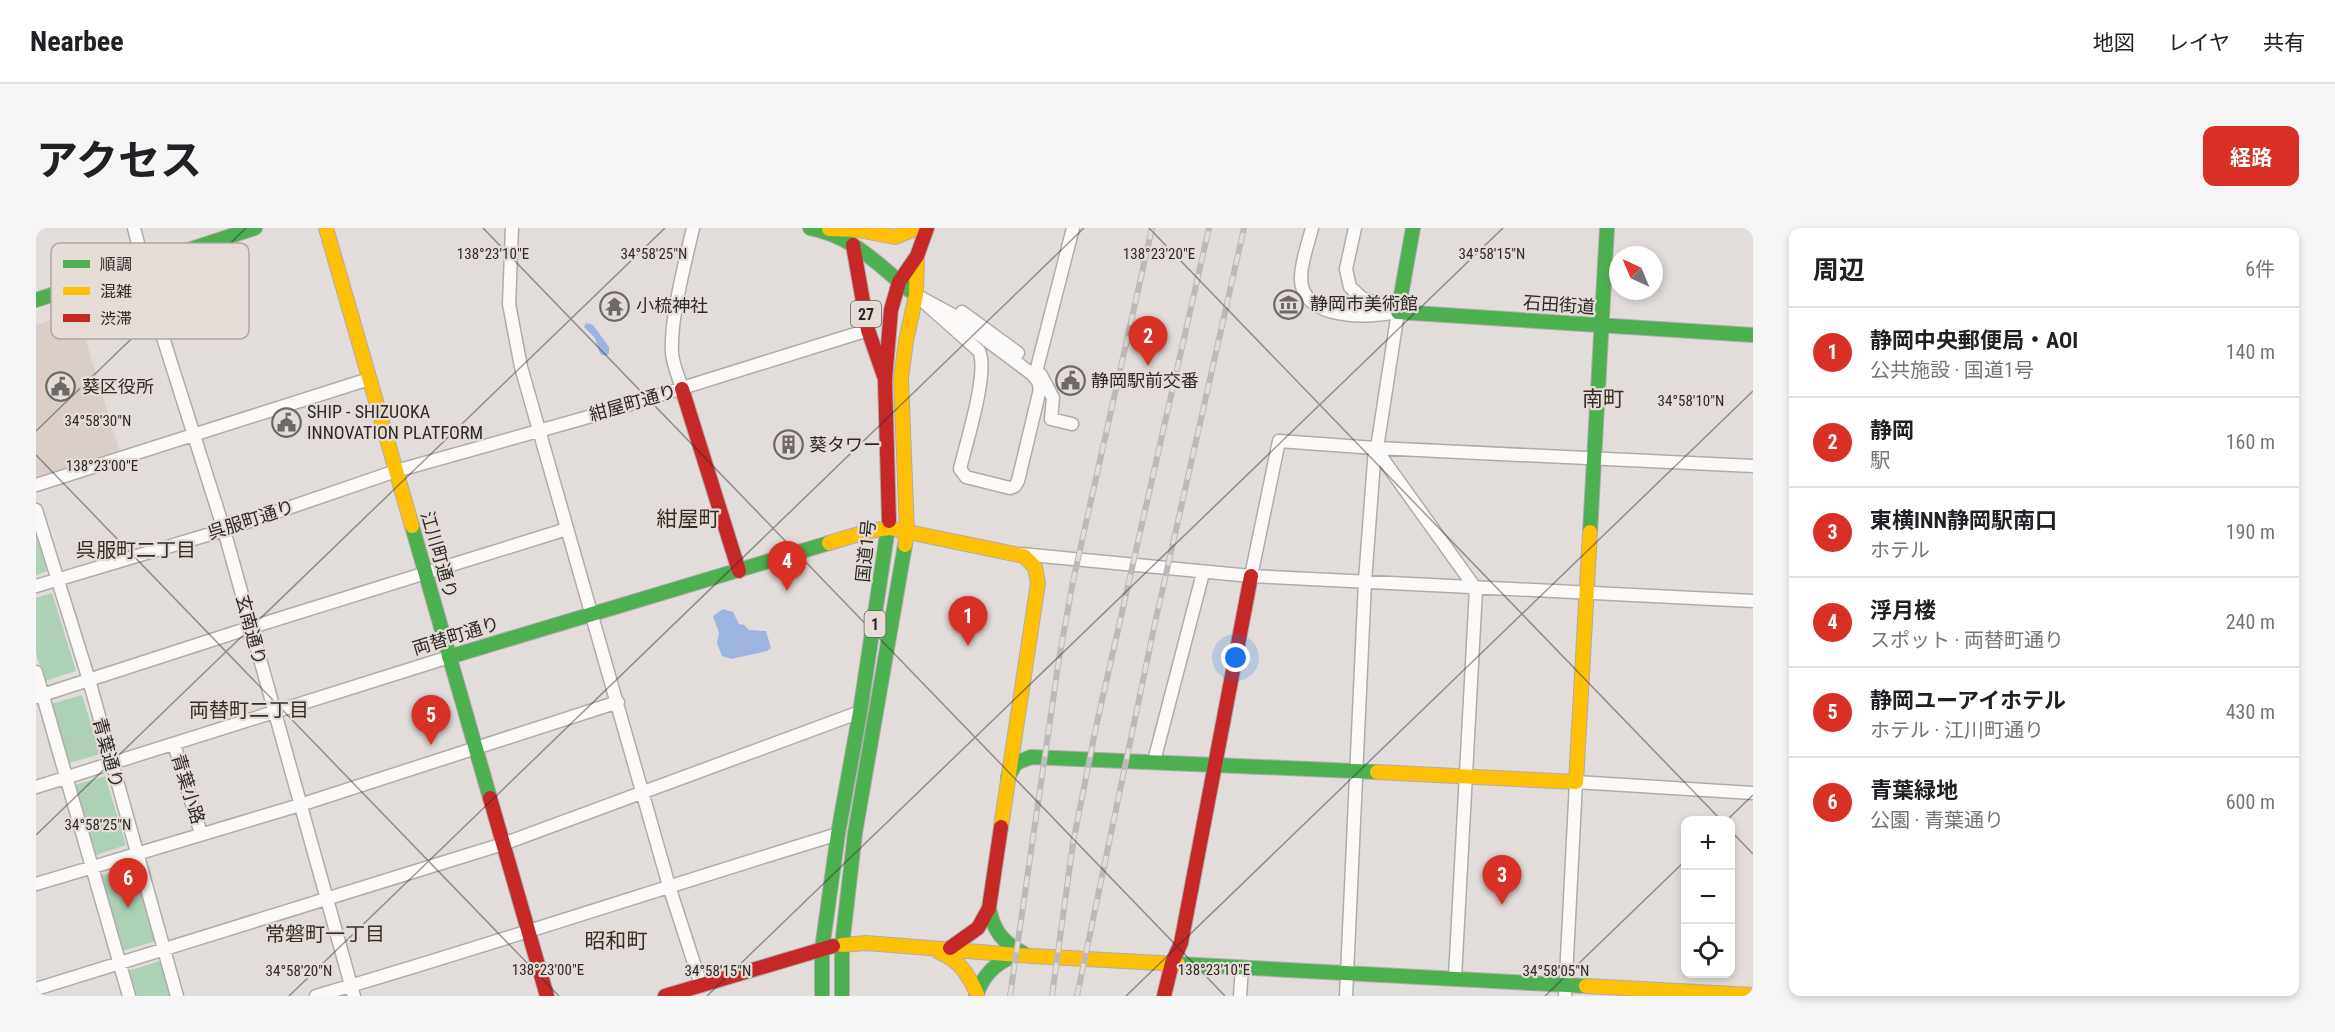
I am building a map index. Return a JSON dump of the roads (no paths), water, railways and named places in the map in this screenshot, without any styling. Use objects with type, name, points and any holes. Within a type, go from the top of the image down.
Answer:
[{"type":"main road","points":[[209,243],[255,228]]},
{"type":"main road","name":"江川町通り","points":[[326,228],[547,996]]},
{"type":"main road","name":"27","points":[[817,228],[856,230],[891,238],[903,236],[917,228]]},
{"type":"main road","name":"27","points":[[817,228],[868,254],[916,295]]},
{"type":"main road","name":"国道1号","points":[[822,996],[822,948],[838,834],[889,528],[885,380],[891,310],[899,282],[917,256],[927,228]]},
{"type":"main road","points":[[1398,312],[1413,228]]},
{"type":"main road","points":[[1008,777],[1016,763],[1031,757],[1216,763],[1358,773],[1576,782],[1607,228]]},
{"type":"main road","name":"27","points":[[853,245],[868,330],[885,380]]},
{"type":"main road","name":"国道1号","points":[[842,996],[842,945],[855,833],[907,531],[901,379],[916,295],[917,256]]},
{"type":"main road","points":[[36,300],[51,295]]},
{"type":"main road","name":"石田街道","points":[[1398,312],[1753,335]]},
{"type":"main road","points":[[682,389],[740,571]]},
{"type":"main road","points":[[889,528],[1021,554],[1035,567],[1038,583],[989,908],[978,928],[950,948]]},
{"type":"main road","name":"両替町通り","points":[[449,657],[870,531],[889,528]]},
{"type":"main road","points":[[1164,996],[1172,963],[1181,943],[1251,576]]},
{"type":"main road","points":[[1014,735],[1021,748],[1031,757]]},
{"type":"main road","points":[[989,908],[995,932],[1005,943],[1032,956]]},
{"type":"main road","points":[[665,996],[822,948],[866,943],[1032,956],[1455,977],[1565,990],[1753,995]]},
{"type":"main road","points":[[928,948],[950,956],[959,963],[976,995]]},
{"type":"main road","points":[[976,995],[983,978],[990,969],[999,962],[1016,955]]},
{"type":"street","name":"玄南通り","points":[[134,228],[138,243]]},
{"type":"street","points":[[512,228],[509,280],[512,320],[521,367],[669,886],[701,985]]},
{"type":"street","points":[[682,389],[672,355],[672,344],[676,310],[693,228]]},
{"type":"street","points":[[1037,368],[1073,228]]},
{"type":"street","points":[[1312,228],[1301,279],[1311,303],[1331,313],[1379,316],[1398,312]]},
{"type":"street","points":[[1355,228],[1346,269],[1350,287],[1362,298],[1398,312]]},
{"type":"street","points":[[916,295],[1037,368],[1053,398],[1051,419],[1072,424]]},
{"type":"street","points":[[941,308],[1032,374],[1038,381],[1040,389],[1015,486],[1004,487],[966,477],[961,473],[960,469],[981,381],[982,359],[979,351],[941,308]]},
{"type":"street","points":[[1346,996],[1365,581],[1376,448],[1398,312]]},
{"type":"street","name":"紺屋町通り","points":[[396,471],[682,389],[868,330]]},
{"type":"street","name":"玄南通り","points":[[163,339],[224,530],[249,628],[353,991]]},
{"type":"street","points":[[36,485],[369,379]]},
{"type":"street","points":[[1251,576],[1279,441],[1376,448],[1753,466]]},
{"type":"street","points":[[1376,448],[1476,589],[1455,977]]},
{"type":"street","name":"呉服町通り","points":[[36,586],[224,530],[396,471]]},
{"type":"street","name":"青葉通り","points":[[36,510],[88,680],[177,996]]},
{"type":"street","points":[[39,696],[567,529]]},
{"type":"street","points":[[1021,554],[1203,573],[1476,589],[1753,601]]},
{"type":"street","points":[[1154,761],[1203,573]]},
{"type":"street","name":"両替町通り","points":[[36,787],[449,657]]},
{"type":"street","points":[[36,672],[39,696],[68,777],[129,996]]},
{"type":"street","points":[[36,884],[300,805],[618,702]]},
{"type":"street","points":[[36,989],[503,843],[860,712]]},
{"type":"street","name":"青葉小路","points":[[174,744],[201,834]]},
{"type":"street","points":[[1565,990],[1576,782],[1753,793]]},
{"type":"street","points":[[316,996],[353,991],[669,886],[838,834]]},
{"type":"street","points":[[1240,996],[1242,967]]},
{"type":"water","points":[[586,323],[593,325],[609,347],[609,353],[606,356],[600,354],[595,338],[584,327]]},
{"type":"water","points":[[723,609],[733,612],[739,624],[749,630],[766,631],[771,648],[767,651],[731,659],[722,656],[717,643],[719,633],[713,616]]},
{"type":"railway","points":[[1010,996],[1059,659],[1073,581],[1152,228]]},
{"type":"railway","points":[[1052,996],[1073,843],[1096,727],[1209,228]]},
{"type":"railway","points":[[1077,996],[1155,623],[1244,228]]},
{"type":"place","name":"静岡市美術館","points":[[1289,304]]},
{"type":"place","name":"小梳神社","points":[[615,306]]},
{"type":"place","name":"静岡","points":[[1148,366]]},
{"type":"place","name":"静岡駅前交番","points":[[1070,381]]},
{"type":"place","name":"葵区役所","points":[[61,387]]},
{"type":"place","name":"SHIP - SHIZUOKA INNOVATION PLATFORM","points":[[286,422]]},
{"type":"place","name":"葵タワー","points":[[788,445]]},
{"type":"place","name":"浮月楼","points":[[787,591]]},
{"type":"place","name":"静岡中央郵便局・AOI","points":[[968,646]]},
{"type":"place","name":"静岡ユーアイホテル","points":[[431,745]]},
{"type":"place","name":"東横INN静岡駅南口","points":[[1502,905]]},
{"type":"place","name":"青葉緑地","points":[[128,908]]},
{"type":"district","name":"南町","points":[[1603,399]]},
{"type":"district","name":"紺屋町","points":[[688,519]]},
{"type":"district","name":"呉服町二丁目","points":[[136,550]]},
{"type":"district","name":"両替町二丁目","points":[[249,710]]},
{"type":"district","name":"常磐町一丁目","points":[[325,934]]},
{"type":"district","name":"昭和町","points":[[616,941]]}]
